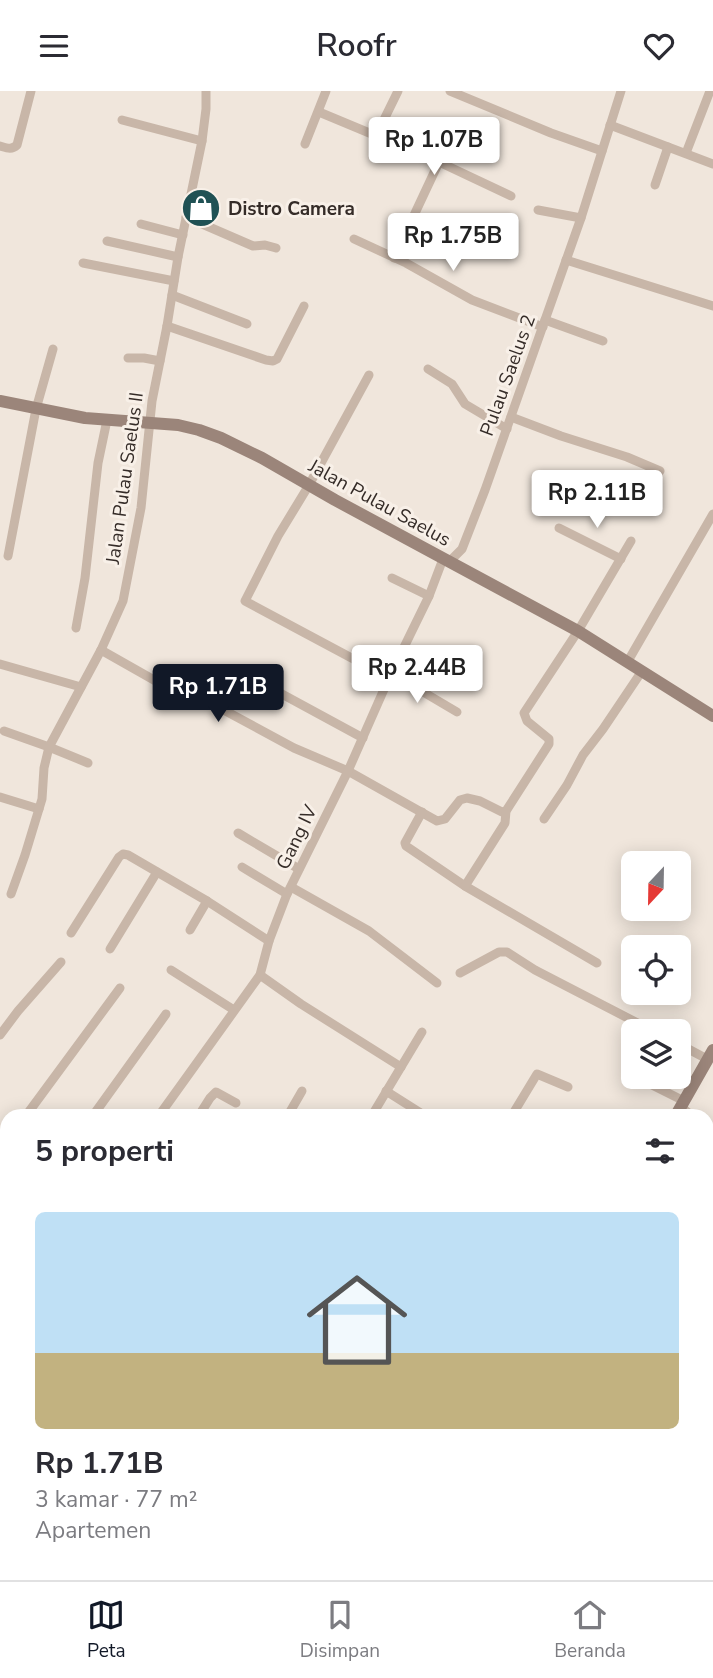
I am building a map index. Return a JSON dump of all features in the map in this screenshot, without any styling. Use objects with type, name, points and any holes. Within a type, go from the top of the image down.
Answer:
[{"type":"street","points":[[0,146],[10,149],[17,145],[31,91]]},
{"type":"street","name":"Jalan Pulau Saelus II","points":[[11,894],[41,799],[49,747],[101,650],[122,601],[127,582],[141,507],[152,401],[202,141],[206,91]]},
{"type":"street","points":[[305,144],[326,91]]},
{"type":"street","points":[[376,136],[398,91]]},
{"type":"street","points":[[450,91],[601,151]]},
{"type":"street","name":"Pulau Saelus 2","points":[[464,570],[462,549],[581,218],[621,91]]},
{"type":"street","points":[[686,153],[710,91]]},
{"type":"street","points":[[319,112],[439,162],[511,196]]},
{"type":"street","points":[[122,120],[202,141]]},
{"type":"street","points":[[610,125],[713,164]]},
{"type":"street","points":[[655,185],[668,147]]},
{"type":"street","points":[[394,258],[439,162]]},
{"type":"street","points":[[538,210],[581,218]]},
{"type":"street","points":[[187,217],[253,246],[276,248]]},
{"type":"street","points":[[141,224],[183,235]]},
{"type":"street","points":[[354,239],[472,300],[603,341]]},
{"type":"street","points":[[107,241],[178,257]]},
{"type":"street","points":[[566,260],[713,306]]},
{"type":"street","points":[[83,264],[174,281]]},
{"type":"street","points":[[172,295],[247,324]]},
{"type":"street","points":[[167,326],[273,361],[304,306]]},
{"type":"street","points":[[8,556],[36,409],[54,349]]},
{"type":"street","points":[[128,358],[160,361]]},
{"type":"street","points":[[428,369],[453,384],[465,404],[507,429]]},
{"type":"street","points":[[369,375],[245,601],[457,712]]},
{"type":"street","name":"Jalan Pulau Saelus","points":[[0,401],[65,415],[178,425],[221,437],[578,631],[713,716]]},
{"type":"street","points":[[511,417],[660,471]]},
{"type":"street","points":[[76,628],[85,578],[98,463],[107,420]]},
{"type":"street","points":[[628,661],[713,514]]},
{"type":"street","points":[[559,528],[621,559]]},
{"type":"street","points":[[465,886],[505,823],[506,811],[549,741],[527,721],[524,713],[578,631],[631,541]]},
{"type":"street","name":"Pulau Saelus 2","points":[[446,560],[462,549]]},
{"type":"street","name":"Gang IV","points":[[164,1109],[260,975],[269,941],[289,890],[348,771],[390,675],[446,560]]},
{"type":"street","points":[[392,578],[429,596]]},
{"type":"street","points":[[101,650],[161,684],[220,708],[294,748],[348,771],[437,821],[442,821],[460,800],[467,798],[502,812],[506,811]]},
{"type":"street","points":[[0,664],[81,687]]},
{"type":"street","points":[[236,669],[363,737]]},
{"type":"street","points":[[544,819],[583,755],[642,671]]},
{"type":"street","points":[[4,731],[88,764]]},
{"type":"street","points":[[0,797],[38,809]]},
{"type":"street","points":[[422,812],[407,837],[406,846],[465,886],[597,963]]},
{"type":"street","points":[[238,833],[299,869]]},
{"type":"street","points":[[71,933],[123,854],[207,901],[269,941]]},
{"type":"street","points":[[242,867],[369,931],[437,983]]},
{"type":"street","points":[[110,949],[157,872]]},
{"type":"street","points":[[190,930],[207,901]]},
{"type":"street","points":[[460,973],[499,952],[507,952],[630,1019]]},
{"type":"street","points":[[0,1035],[61,962]]},
{"type":"street","points":[[171,970],[234,1010]]},
{"type":"street","points":[[260,975],[401,1067]]},
{"type":"street","points":[[31,1109],[120,988]]},
{"type":"street","points":[[98,1109],[166,1014]]},
{"type":"street","points":[[376,1109],[422,1032]]},
{"type":"street","points":[[656,1089],[680,1108],[711,1054],[691,1048]]},
{"type":"street","points":[[516,1109],[537,1074],[568,1087]]},
{"type":"street","points":[[292,1109],[302,1091]]},
{"type":"street","points":[[386,1091],[414,1109]]},
{"type":"street","points":[[204,1109],[216,1092],[236,1103]]},
{"type":"place","name":"Distro Camera","points":[[201,208]]}]
